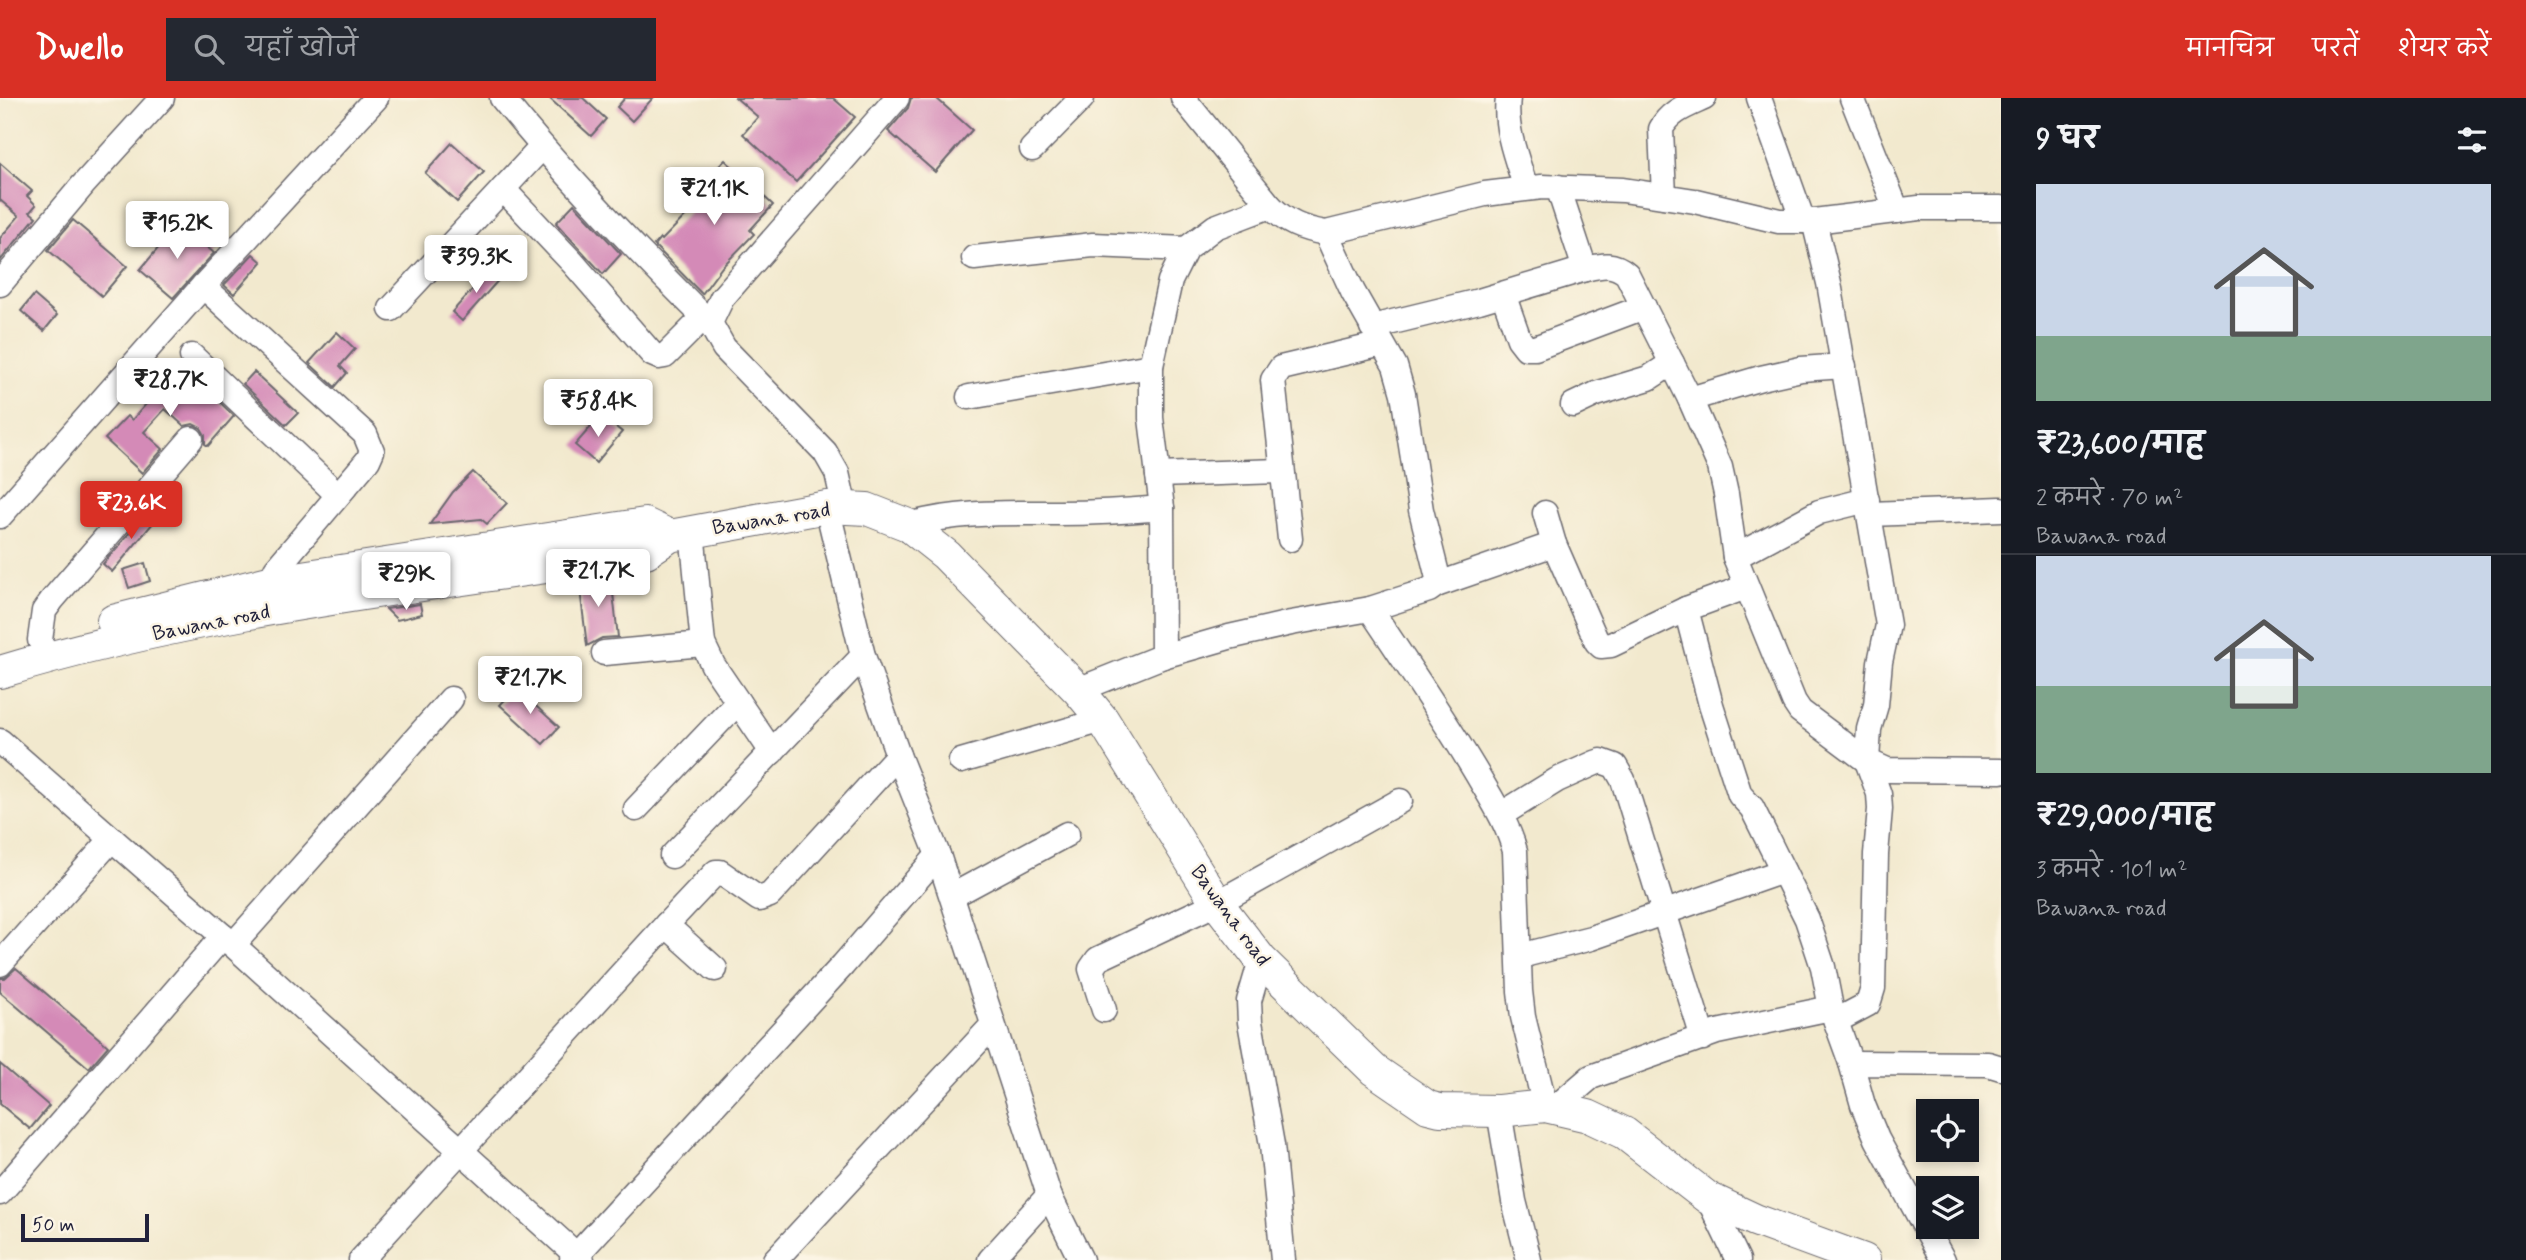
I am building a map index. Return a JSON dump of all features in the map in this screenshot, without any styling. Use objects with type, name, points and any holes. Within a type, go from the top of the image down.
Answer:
[{"type":"main road","name":"Bawana road","points":[[0,650],[267,597],[416,573],[645,524],[681,533],[836,507],[867,509],[908,525],[946,555],[1078,690],[1103,720],[1217,903],[1261,960],[1374,1070],[1400,1090],[1429,1107],[1440,1110],[1499,1111],[1550,1106],[1588,1116],[1624,1133],[1708,1198],[1755,1220],[1864,1260]]},
{"type":"main road","name":"Bawana road","points":[[0,672],[267,597]]},
{"type":"street","points":[[0,284],[83,185],[162,98]]},
{"type":"street","points":[[0,516],[203,286],[376,98]]},
{"type":"street","points":[[502,98],[542,147],[642,256],[707,320],[724,348],[825,452],[837,473],[836,507],[863,656],[898,755],[938,855],[1049,1195],[1081,1260]]},
{"type":"street","points":[[503,189],[573,263],[652,354],[665,356],[707,320],[722,298],[898,98]]},
{"type":"street","points":[[1032,149],[1082,98]]},
{"type":"street","points":[[1183,98],[1284,220],[1304,229],[1326,233],[1473,196],[1526,188],[1623,190],[1695,201],[1779,221],[1809,221],[1919,208],[2001,208]]},
{"type":"street","points":[[1508,98],[1511,137],[1526,188]]},
{"type":"street","points":[[1664,196],[1661,129],[1666,120],[1676,112],[1704,98]]},
{"type":"street","points":[[1370,610],[1451,729],[1502,814],[1515,851],[1523,1017],[1550,1106],[1591,1077],[1717,1032],[1834,1015],[1868,1004],[1873,988],[1876,854],[1880,808],[1879,794],[1867,761],[1869,729],[1876,705],[1880,662],[1888,625],[1829,283],[1809,221],[1759,98]]},
{"type":"street","points":[[1852,98],[1897,211]]},
{"type":"street","points":[[391,309],[542,147]]},
{"type":"street","points":[[1558,187],[1585,269]]},
{"type":"street","points":[[1163,656],[1162,508],[1152,418],[1151,366],[1170,281],[1186,249],[1215,227],[1270,206]]},
{"type":"street","points":[[1326,233],[1395,366],[1403,394],[1421,510],[1437,578],[1436,585]]},
{"type":"street","points":[[974,258],[1093,245],[1186,249]]},
{"type":"street","points":[[1290,539],[1273,380],[1276,372],[1377,335],[1503,294],[1605,264],[1619,266],[1627,274],[1644,307],[1720,467],[1735,557],[1800,712],[1867,761],[1887,770],[2001,771]]},
{"type":"street","points":[[203,286],[365,434],[372,451],[368,460],[276,569],[267,597]]},
{"type":"street","points":[[1503,294],[1519,339],[1526,348],[1535,348],[1644,307]]},
{"type":"street","points":[[192,356],[337,494]]},
{"type":"street","points":[[1573,405],[1596,394],[1649,379],[1672,363]]},
{"type":"street","points":[[969,397],[1151,366]]},
{"type":"street","points":[[1690,400],[1761,377],[1801,369],[1844,366]]},
{"type":"street","points":[[40,640],[44,611],[52,600],[191,439]]},
{"type":"street","points":[[1158,475],[1282,471]]},
{"type":"street","points":[[1735,557],[1819,512],[1869,507],[2001,509]]},
{"type":"street","points":[[908,525],[939,516],[971,513],[1098,513],[1162,508]]},
{"type":"street","points":[[1545,513],[1555,544],[1601,646],[1611,645],[1686,609],[1746,587]]},
{"type":"street","points":[[681,533],[703,643],[713,665],[772,751]]},
{"type":"street","points":[[1078,690],[1163,656],[1229,637],[1279,625],[1370,610],[1555,544]]},
{"type":"street","points":[[1686,609],[1711,705],[1740,795],[1752,808],[1807,919],[1823,967],[1834,1015],[1877,1139],[1943,1260]]},
{"type":"street","points":[[604,653],[703,643]]},
{"type":"street","points":[[672,856],[863,656]]},
{"type":"street","points":[[0,1192],[451,699]]},
{"type":"street","points":[[636,809],[738,702]]},
{"type":"street","points":[[961,761],[1103,720]]},
{"type":"street","points":[[0,741],[228,940],[577,1258],[843,965],[938,855]]},
{"type":"street","points":[[361,1260],[716,872],[720,872],[759,899],[770,895],[898,755]]},
{"type":"street","points":[[1502,814],[1557,780],[1601,761],[1610,763],[1623,780],[1703,1038]]},
{"type":"street","points":[[1104,1010],[1092,976],[1093,964],[1098,959],[1217,903],[1400,801]]},
{"type":"street","points":[[952,896],[1067,834]]},
{"type":"street","points":[[0,964],[113,839]]},
{"type":"street","points":[[1520,956],[1591,938],[1783,871]]},
{"type":"street","points":[[666,925],[715,968]]},
{"type":"street","points":[[1261,960],[1249,1000],[1250,1022],[1272,1145],[1283,1260]]},
{"type":"street","points":[[775,1260],[992,1026]]},
{"type":"street","points":[[1852,1063],[1988,1064],[2001,1068]]},
{"type":"street","points":[[1499,1111],[1514,1201],[1529,1260]]},
{"type":"street","points":[[990,1260],[1049,1195]]},
{"type":"street","points":[[1708,1198],[1738,1260]]},
{"type":"building","points":[[549,98],[583,98],[606,119],[591,136]]},
{"type":"building","points":[[625,98],[653,98],[632,121],[617,107]]},
{"type":"building","points":[[736,98],[833,98],[855,117],[796,182],[743,134],[758,117]]},
{"type":"building","points":[[911,98],[936,98],[972,130],[935,172],[888,131],[908,108]]},
{"type":"building","points":[[452,143],[484,172],[457,202],[425,173]]},
{"type":"building","points":[[725,160],[773,205],[750,230],[754,234],[722,267],[702,294],[654,245],[692,209],[689,206],[708,186],[704,182]]},
{"type":"building","points":[[0,163],[32,191],[27,196],[36,205],[30,212],[36,217],[0,261],[0,238],[19,216],[0,200]]},
{"type":"building","points":[[574,204],[621,254],[603,274],[556,223]]},
{"type":"building","points":[[73,220],[127,266],[102,296],[48,250]]},
{"type":"building","points":[[179,223],[214,253],[173,298],[140,270]]},
{"type":"building","points":[[253,254],[262,262],[234,294],[224,285]]},
{"type":"building","points":[[491,269],[501,277],[462,321],[452,312]]},
{"type":"building","points":[[34,295],[57,315],[44,331],[21,311]]},
{"type":"building","points":[[337,332],[355,349],[340,366],[347,373],[335,387],[309,363]]},
{"type":"building","points":[[181,365],[234,416],[208,446],[201,428],[193,424],[184,426],[165,409],[144,432],[163,449],[142,473],[105,439],[127,416],[132,420]]},
{"type":"building","points":[[254,372],[298,413],[286,425],[243,384]]},
{"type":"building","points":[[601,415],[622,432],[596,463],[575,445]]},
{"type":"building","points":[[473,472],[507,503],[487,524],[481,519],[430,524],[453,492]]},
{"type":"building","points":[[150,509],[159,516],[112,572],[103,564]]},
{"type":"building","points":[[145,563],[150,581],[129,588],[123,570]]},
{"type":"building","points":[[611,576],[618,637],[602,638],[587,646],[579,581]]},
{"type":"building","points":[[420,604],[422,614],[397,620],[386,609]]},
{"type":"building","points":[[516,688],[559,727],[543,744],[500,705]]},
{"type":"building","points":[[16,968],[108,1046],[89,1068],[0,992],[0,978],[5,978]]},
{"type":"building","points":[[0,1064],[49,1106],[30,1129],[0,1104]]}]
